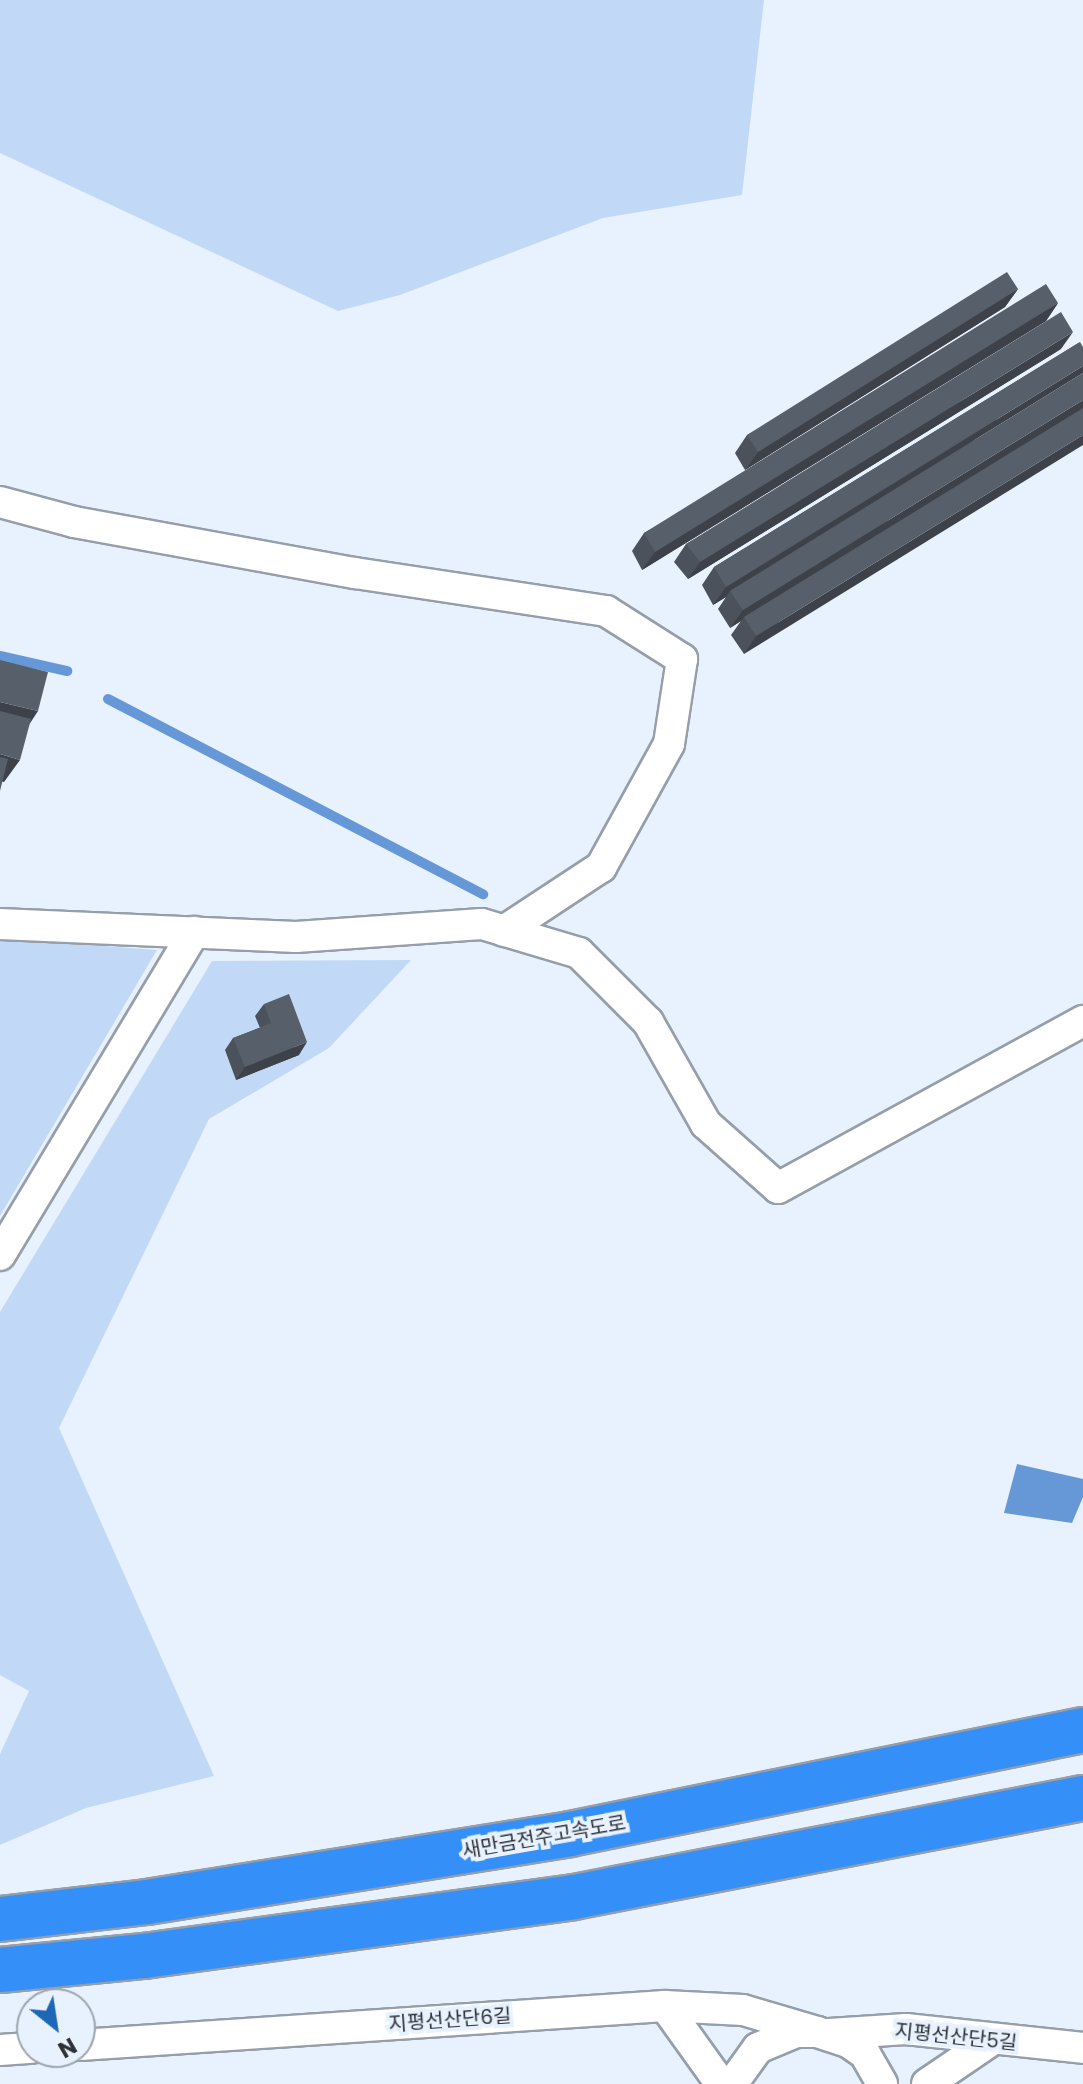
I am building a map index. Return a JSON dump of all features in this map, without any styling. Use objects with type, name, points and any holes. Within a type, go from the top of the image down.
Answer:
[{"type":"highway","name":"새만금전주고속도로","points":[[0,1919],[147,1902],[570,1834],[1083,1730]]},
{"type":"highway","points":[[0,1970],[144,1956],[574,1897],[1083,1798]]},
{"type":"street","points":[[0,502],[74,522],[355,573],[606,611],[682,659],[669,744],[601,867],[504,931]]},
{"type":"street","points":[[0,924],[296,937],[482,924],[579,953],[648,1022],[706,1124],[778,1188],[1083,1021]]},
{"type":"street","points":[[0,1255],[194,932]]},
{"type":"street","points":[[665,2006],[721,2084]]},
{"type":"street","name":"지평선산단6길","points":[[96,2044],[665,2006],[743,2010],[823,2033]]},
{"type":"street","name":"지평선산단5길","points":[[732,2084],[758,2048],[776,2037],[906,2029],[989,2042],[1083,2048]]},
{"type":"street","points":[[823,2033],[865,2054],[882,2084]]},
{"type":"street","points":[[927,2084],[989,2042]]},
{"type":"shaded area","points":[[0,0],[764,0],[742,195],[603,218],[400,295],[338,311],[0,153]]},
{"type":"shaded area","points":[[0,938],[157,950],[0,1216]]},
{"type":"shaded area","points":[[411,960],[329,1048],[209,1119],[59,1428],[214,1776],[86,1808],[0,1845],[0,1754],[29,1691],[0,1675],[0,1312],[212,961]]},
{"type":"water","points":[[1017,1464],[1083,1479],[1083,1497],[1072,1523],[1004,1513]]},
{"type":"building","points":[[1007,272],[1018,289],[758,452],[747,435]]},
{"type":"building","points":[[1046,284],[1058,303],[655,552],[644,533]]},
{"type":"building","points":[[1061,312],[1073,332],[700,562],[686,544]]},
{"type":"building","points":[[1080,342],[1083,366],[726,587],[714,567]]},
{"type":"building","points":[[1083,373],[1083,400],[743,610],[730,591]]},
{"type":"building","points":[[1083,408],[1083,435],[756,636],[744,617]]},
{"type":"building","points":[[0,660],[48,672],[38,711],[0,702]]},
{"type":"building","points":[[0,711],[31,719],[20,760],[0,754]]},
{"type":"building","points":[[0,757],[8,759],[0,791]]},
{"type":"building","points":[[289,994],[307,1042],[245,1067],[233,1038],[271,1023],[264,1004]]},
{"type":"waterway","points":[[0,656],[67,671]]},
{"type":"waterway","points":[[108,699],[483,894]]}]
